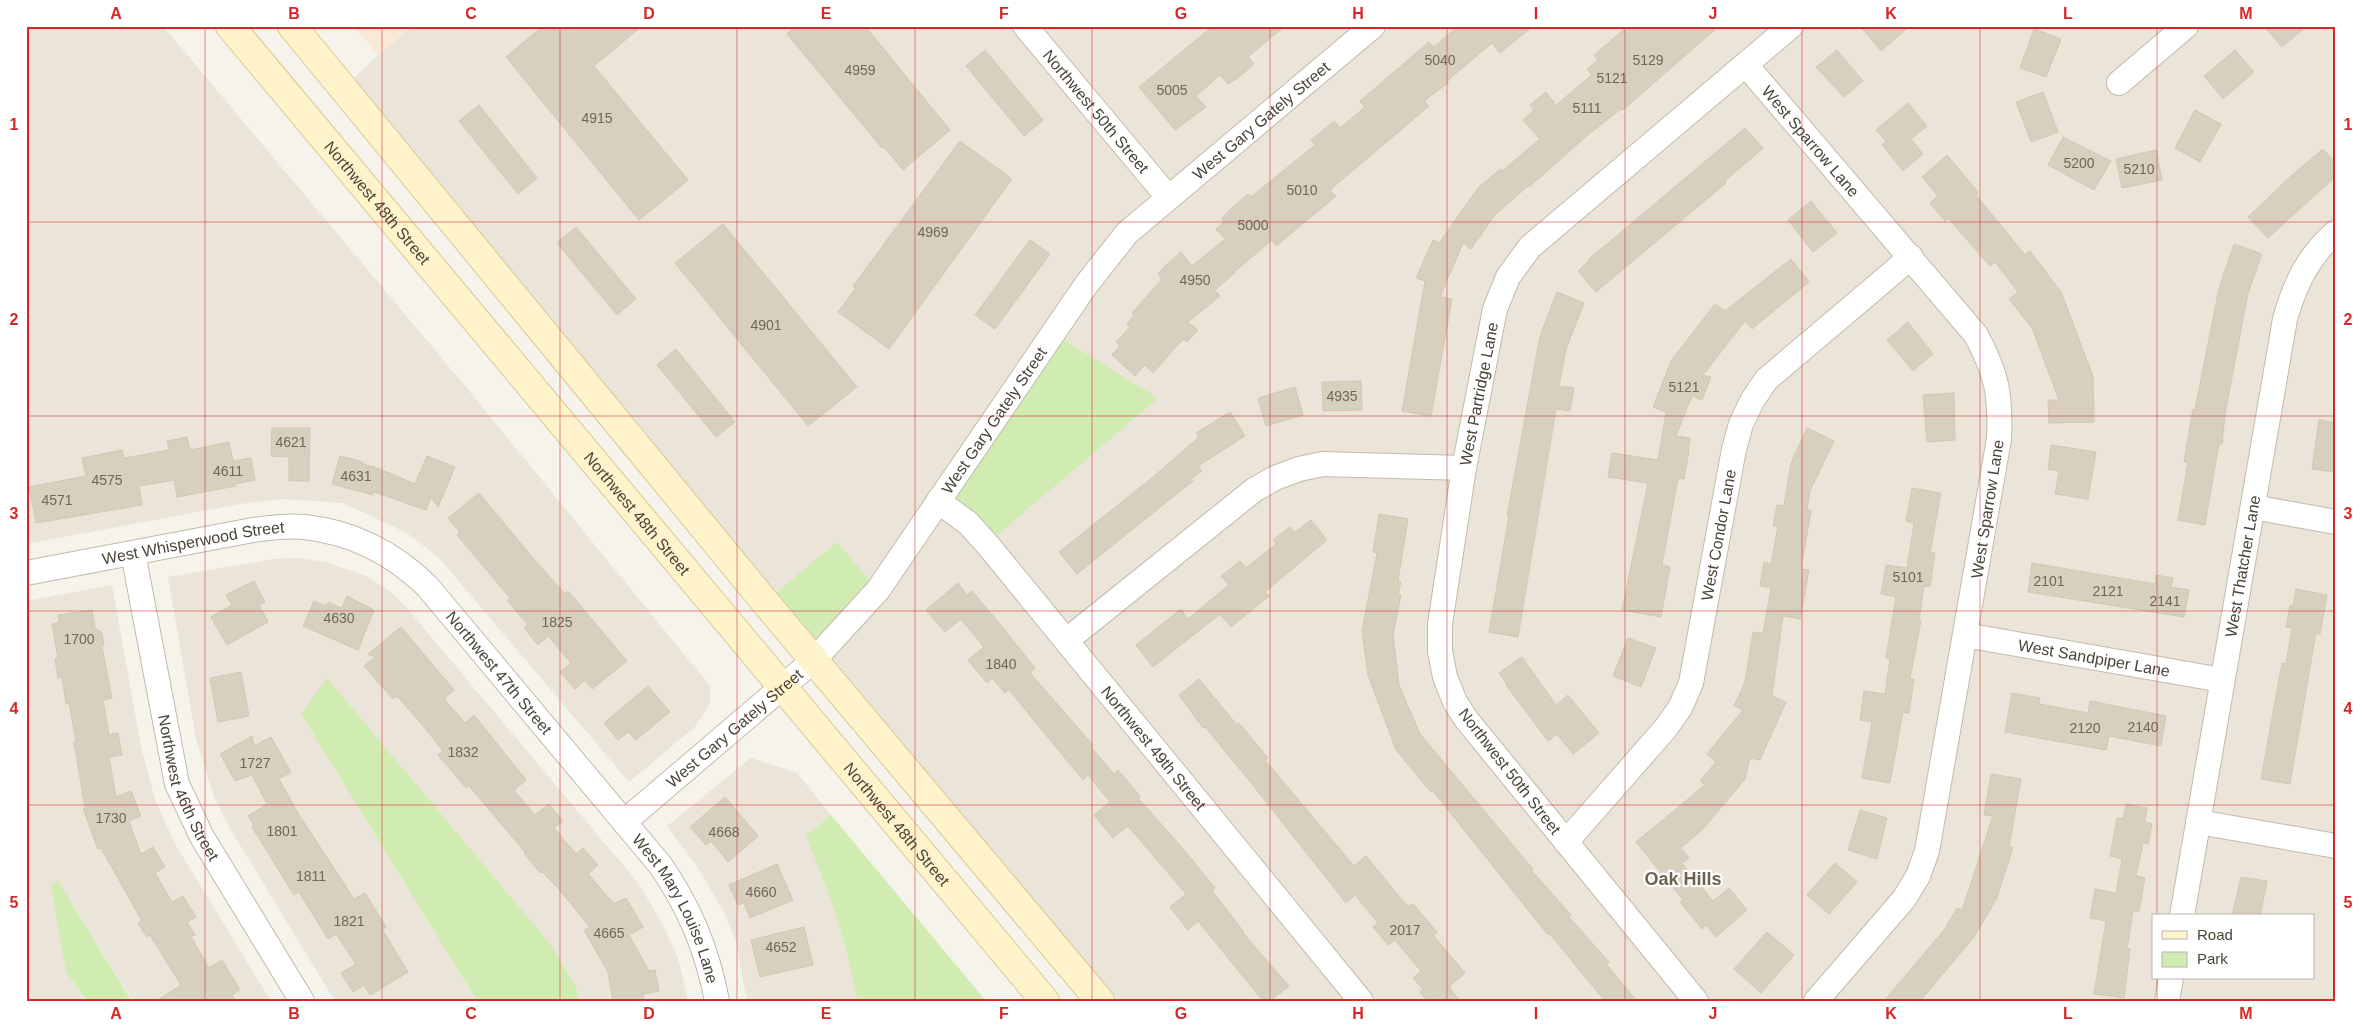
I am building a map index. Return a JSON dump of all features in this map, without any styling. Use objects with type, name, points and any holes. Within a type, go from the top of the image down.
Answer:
[{"type":"main road","name":"Northwest 48th Street","points":[[230,26],[1045,1001]]},
{"type":"main road","points":[[292,26],[814,660],[1100,1001]]},
{"type":"street","name":"Northwest 50th Street","points":[[1025,26],[1168,197]]},
{"type":"street","name":"West Gary Gately Street","points":[[624,822],[814,660],[878,590],[1100,266],[1128,233],[1168,197],[1373,26]]},
{"type":"street","name":"West Partridge Lane","points":[[1067,640],[1254,490],[1275,478],[1299,469],[1323,464],[1464,468],[1495,309],[1508,277],[1516,265],[1530,247],[1791,26]]},
{"type":"street","points":[[2119,82],[2186,26]]},
{"type":"street","name":"West Sparrow Lane","points":[[1746,64],[1976,335],[1991,363],[1999,394],[1999,439],[1927,851],[1918,876],[1904,899],[1816,1001]]},
{"type":"street","name":"West Thatcher Lane","points":[[2182,914],[2285,319],[2293,291],[2301,273],[2317,250],[2336,232]]},
{"type":"street","name":"West Condor Lane","points":[[1566,842],[1664,730],[1680,708],[1691,683],[1734,449],[1741,424],[1752,401],[1766,380],[1786,361],[1911,257]]},
{"type":"street","name":"Northwest 50th Street","points":[[1464,468],[1440,624],[1440,651],[1446,677],[1455,702],[1466,719],[1696,1001]]},
{"type":"street","name":"Northwest 49th Street","points":[[938,501],[968,523],[1067,640],[1362,1001]]},
{"type":"street","points":[[2253,507],[2336,522]]},
{"type":"street","name":"West Whisperwood Street","points":[[26,574],[253,530],[285,527],[315,529],[359,540]]},
{"type":"street","name":"Northwest 47th Street","points":[[359,540],[397,561],[428,586],[624,822]]},
{"type":"street","name":"Northwest 46th Street","points":[[133,553],[177,784],[202,837],[302,1001]]},
{"type":"street","name":"West Sandpiper Lane","points":[[1965,636],[2222,680]]},
{"type":"street","name":"West Mary Louise Lane","points":[[624,822],[661,866],[682,897],[700,937],[717,1001]]},
{"type":"street","points":[[2198,822],[2336,846]]},
{"type":"street","points":[[2167,1001],[2171,980]]},
{"type":"shaded area","points":[[26,26],[163,26],[461,381],[710,686],[710,703],[695,727],[629,782],[439,558],[407,533],[343,503],[283,499],[240,504],[26,544]]},
{"type":"shaded area","points":[[354,26],[413,26],[378,55]]},
{"type":"shaded area","points":[[413,26],[2336,26],[2336,1001],[1100,1001],[765,602],[343,89],[378,55]]},
{"type":"shaded area","points":[[299,558],[326,562],[366,576],[391,592],[406,607],[639,884],[661,921],[678,958],[688,1001],[579,1001],[577,989],[301,714],[477,1001],[335,1001],[229,827],[214,797],[196,739],[168,577],[273,559]]},
{"type":"shaded area","points":[[112,585],[141,747],[155,799],[175,844],[271,1001],[133,1001],[58,881],[66,972],[87,1001],[26,1001],[26,601]]},
{"type":"shaded area","points":[[751,758],[797,773],[831,815],[807,836],[831,896],[852,968],[857,1001],[747,1001],[736,942],[726,916],[697,866],[667,826]]},
{"type":"green space","points":[[1053,333],[1158,398],[987,544],[938,501]]},
{"type":"green space","points":[[837,542],[878,590],[814,660],[765,602]]},
{"type":"green space","points":[[327,678],[551,945],[577,989],[579,1001],[477,1001],[301,714]]},
{"type":"green space","points":[[831,815],[986,1001],[857,1001],[843,938],[806,836]]},
{"type":"green space","points":[[58,881],[132,1001],[87,1001],[66,972],[51,884]]},
{"type":"building","points":[[543,26],[642,26],[594,66],[688,180],[639,220],[506,57]]},
{"type":"building","points":[[796,26],[865,26],[950,130],[903,170],[884,147],[882,148],[787,34]]},
{"type":"building","points":[[1213,26],[1285,26],[1248,57],[1254,64],[1238,78],[1228,84],[1220,75],[1196,96],[1206,107],[1175,130],[1139,87]]},
{"type":"building","points":[[1458,26],[1533,26],[1500,53],[1492,43],[1448,80],[1448,83],[1424,101],[1429,106],[1330,190],[1336,196],[1276,246],[1272,240],[1234,272],[1215,290],[1220,296],[1188,322],[1198,330],[1187,342],[1183,339],[1153,373],[1145,365],[1135,376],[1112,355],[1120,346],[1116,342],[1130,327],[1127,324],[1134,315],[1132,313],[1162,279],[1158,274],[1165,266],[1181,252],[1192,266],[1225,239],[1216,229],[1224,222],[1221,219],[1234,206],[1248,194],[1251,197],[1315,145],[1311,140],[1334,121],[1340,128],[1365,107],[1360,101],[1429,42],[1434,47]]},
{"type":"building","points":[[1628,26],[1719,26],[1623,110],[1621,109],[1589,134],[1495,215],[1471,249],[1463,243],[1440,297],[1452,299],[1431,416],[1402,411],[1425,281],[1416,278],[1433,240],[1439,243],[1478,188],[1500,169],[1502,171],[1540,139],[1523,120],[1534,110],[1530,105],[1546,92],[1556,105],[1592,75],[1587,69],[1598,60],[1594,55]]},
{"type":"building","points":[[1860,26],[1910,26],[1881,51]]},
{"type":"building","points":[[2264,26],[2307,26],[2282,47]]},
{"type":"building","points":[[2034,29],[2061,39],[2046,77],[2020,68]]},
{"type":"building","points":[[985,50],[1043,120],[1024,136],[966,66]]},
{"type":"building","points":[[1837,50],[1863,81],[1844,97],[1816,67]]},
{"type":"building","points":[[2235,50],[2254,72],[2223,99],[2204,76]]},
{"type":"building","points":[[2043,92],[2058,132],[2031,142],[2016,102]]},
{"type":"building","points":[[1908,103],[1927,126],[1911,139],[1923,154],[1903,171],[1882,145],[1886,141],[1876,130]]},
{"type":"building","points":[[479,105],[537,178],[518,194],[459,121]]},
{"type":"building","points":[[2195,110],[2221,124],[2200,162],[2175,148]]},
{"type":"building","points":[[1745,128],[1763,148],[1725,181],[1726,183],[1596,292],[1578,271],[1589,259]]},
{"type":"building","points":[[2063,137],[2111,161],[2094,190],[2048,165]]},
{"type":"building","points":[[960,141],[1012,179],[889,349],[838,312],[856,288],[853,286]]},
{"type":"building","points":[[2323,149],[2336,164],[2336,176],[2268,238],[2248,217]]},
{"type":"building","points":[[2156,150],[2162,180],[2122,188],[2116,159]]},
{"type":"building","points":[[1947,155],[1978,192],[1976,195],[2025,255],[2030,251],[2061,292],[2093,376],[2094,422],[2049,423],[2048,400],[2059,400],[2032,328],[2009,299],[2018,292],[1995,262],[1990,266],[1948,218],[1945,221],[1930,203],[1938,196],[1922,177]]},
{"type":"building","points":[[1811,201],[1837,233],[1813,252],[1788,220]]},
{"type":"building","points":[[723,224],[857,387],[808,426],[675,263]]},
{"type":"building","points":[[576,227],[636,299],[617,315],[557,243]]},
{"type":"building","points":[[1030,240],[1050,254],[995,329],[975,315]]},
{"type":"building","points":[[2234,244],[2262,254],[2248,293],[2225,414],[2222,444],[2219,444],[2205,525],[2178,520],[2188,462],[2184,462],[2193,409],[2195,410],[2219,288]]},
{"type":"building","points":[[1791,259],[1809,282],[1752,329],[1745,321],[1703,375],[1711,377],[1702,400],[1692,396],[1676,436],[1690,438],[1689,451],[1684,479],[1678,478],[1662,565],[1670,567],[1661,617],[1622,610],[1648,483],[1608,477],[1612,453],[1658,460],[1666,412],[1653,407],[1671,361],[1715,304],[1725,311]]},
{"type":"building","points":[[1557,292],[1584,303],[1566,349],[1559,386],[1574,388],[1570,411],[1556,409],[1518,637],[1489,632],[1509,516],[1507,516],[1540,336]]},
{"type":"building","points":[[1908,322],[1933,354],[1913,371],[1887,340]]},
{"type":"building","points":[[676,349],[735,422],[716,437],[657,365]]},
{"type":"building","points":[[1361,381],[1362,410],[1323,411],[1322,382]]},
{"type":"building","points":[[1295,387],[1303,415],[1266,426],[1258,398]]},
{"type":"building","points":[[1954,393],[1955,440],[1927,442],[1923,395]]},
{"type":"building","points":[[1230,412],[1245,436],[1198,466],[1202,471],[1191,479],[1193,481],[1077,574],[1059,552],[1153,477],[1199,437],[1196,433]]},
{"type":"building","points":[[2319,420],[2336,423],[2336,472],[2312,469]]},
{"type":"building","points":[[272,428],[310,428],[309,481],[289,481],[289,457],[271,456]]},
{"type":"building","points":[[1807,428],[1834,441],[1810,491],[1807,510],[1811,511],[1801,569],[1809,570],[1800,619],[1783,616],[1772,696],[1786,702],[1760,760],[1750,758],[1745,779],[1704,828],[1681,848],[1689,858],[1682,863],[1713,901],[1729,888],[1747,910],[1716,937],[1706,925],[1702,929],[1680,902],[1683,900],[1636,842],[1705,785],[1700,781],[1716,762],[1707,754],[1743,710],[1734,706],[1745,682],[1753,632],[1763,633],[1771,588],[1760,586],[1764,562],[1771,564],[1778,526],[1773,526],[1777,505],[1784,506],[1791,463]]},
{"type":"building","points":[[187,437],[190,450],[229,442],[233,461],[251,458],[255,480],[235,484],[236,486],[177,497],[174,480],[139,486],[142,505],[36,523],[29,487],[86,476],[82,458],[122,450],[124,458],[169,450],[167,441]]},
{"type":"building","points":[[2051,445],[2096,452],[2088,499],[2055,494],[2059,471],[2048,469]]},
{"type":"building","points":[[340,456],[363,462],[363,464],[415,484],[427,456],[455,467],[438,507],[431,497],[426,510],[374,492],[373,495],[332,484]]},
{"type":"building","points":[[1912,488],[1941,493],[1930,553],[1935,553],[1930,587],[1924,586],[1919,620],[1921,620],[1910,679],[1914,679],[1909,713],[1903,712],[1890,783],[1862,778],[1872,722],[1860,720],[1864,691],[1885,694],[1890,659],[1886,658],[1896,597],[1881,594],[1886,565],[1907,568],[1914,523],[1906,521]]},
{"type":"building","points":[[479,493],[533,558],[565,594],[568,591],[627,661],[592,689],[585,680],[575,689],[560,672],[571,663],[548,636],[538,645],[524,628],[528,625],[507,600],[510,598],[457,535],[460,532],[448,518]]},
{"type":"building","points":[[1379,514],[1408,519],[1398,581],[1401,582],[1398,594],[1401,595],[1393,635],[1399,685],[1420,734],[1533,869],[1531,870],[1571,915],[1569,917],[1609,962],[1606,964],[1637,1001],[1605,1001],[1549,933],[1548,935],[1433,791],[1431,792],[1396,750],[1368,675],[1362,631],[1377,553],[1373,552]]},
{"type":"building","points":[[1311,520],[1327,540],[1265,592],[1269,596],[1231,627],[1220,614],[1153,667],[1136,645],[1181,609],[1188,619],[1229,585],[1221,576],[1240,561],[1246,568],[1276,544],[1273,540],[1290,527],[1294,533]]},
{"type":"building","points":[[2032,563],[2155,584],[2156,575],[2173,578],[2171,587],[2189,590],[2184,617],[2028,592]]},
{"type":"building","points":[[254,581],[265,602],[259,605],[268,622],[227,645],[211,617],[232,605],[226,595]]},
{"type":"building","points":[[958,583],[967,595],[972,591],[994,617],[1035,668],[1030,673],[1093,745],[1091,747],[1114,774],[1118,770],[1140,796],[1138,798],[1215,888],[1212,891],[1243,933],[1289,986],[1270,1001],[1263,1001],[1198,921],[1188,930],[1170,907],[1186,894],[1128,826],[1113,838],[1094,815],[1110,802],[1088,775],[1083,780],[1009,690],[1005,693],[992,678],[987,683],[968,660],[984,647],[961,619],[945,632],[926,610]]},
{"type":"building","points":[[2296,589],[2327,595],[2320,634],[2316,633],[2290,784],[2261,779],[2282,663],[2286,664],[2292,628],[2286,627],[2290,605],[2293,606]]},
{"type":"building","points":[[347,596],[374,610],[358,650],[303,626],[314,601],[326,606],[328,602],[342,608]]},
{"type":"building","points":[[92,610],[95,628],[102,633],[104,645],[102,647],[112,698],[103,700],[109,735],[118,733],[122,755],[109,757],[116,797],[131,791],[141,816],[129,821],[141,854],[153,847],[165,867],[155,873],[172,902],[183,896],[196,917],[187,922],[195,935],[191,937],[209,968],[222,960],[240,990],[232,995],[236,1001],[156,1001],[181,985],[150,935],[147,937],[138,923],[142,921],[101,848],[98,849],[83,809],[85,808],[74,742],[76,741],[69,703],[66,704],[62,677],[58,678],[55,659],[58,658],[52,624],[59,622],[58,615]]},
{"type":"building","points":[[401,627],[454,690],[444,699],[465,723],[474,715],[526,780],[514,790],[535,815],[549,804],[563,821],[554,828],[576,854],[583,848],[598,865],[588,874],[614,904],[626,898],[643,927],[629,935],[649,971],[655,970],[659,991],[643,994],[644,1001],[613,1001],[608,972],[584,930],[590,927],[557,887],[542,872],[540,873],[525,852],[469,786],[466,788],[438,755],[443,751],[424,727],[397,696],[393,699],[364,666],[375,657],[368,654]]},
{"type":"building","points":[[1628,638],[1656,648],[1641,687],[1613,676]]},
{"type":"building","points":[[1522,657],[1556,705],[1568,695],[1599,733],[1573,754],[1557,734],[1548,741],[1499,673]]},
{"type":"building","points":[[241,672],[249,716],[218,722],[210,678]]},
{"type":"building","points":[[1199,679],[1237,725],[1239,723],[1268,758],[1265,760],[1354,866],[1366,856],[1408,907],[1413,904],[1437,932],[1433,935],[1465,973],[1449,987],[1460,1001],[1427,1001],[1420,992],[1423,989],[1413,978],[1421,971],[1395,940],[1388,945],[1373,927],[1378,923],[1355,895],[1346,903],[1248,779],[1205,727],[1203,728],[1179,695]]},
{"type":"building","points":[[648,686],[670,712],[636,740],[628,732],[618,740],[604,723]]},
{"type":"building","points":[[2012,693],[2040,698],[2039,704],[2088,713],[2090,701],[2166,716],[2161,746],[2109,736],[2106,750],[2005,732]]},
{"type":"building","points":[[252,736],[254,746],[271,737],[291,772],[279,779],[296,810],[354,899],[365,893],[386,927],[382,929],[408,972],[370,995],[364,985],[353,992],[341,973],[356,964],[336,934],[328,939],[299,892],[294,895],[252,827],[254,825],[248,816],[267,804],[252,775],[235,781],[220,754]]},
{"type":"building","points":[[1991,774],[2021,779],[2009,847],[2013,848],[1996,900],[1974,937],[1920,1001],[1884,1001],[1944,930],[1957,908],[1962,910],[1993,816],[1984,815]]},
{"type":"building","points":[[725,797],[758,836],[728,862],[711,841],[706,845],[690,827]]},
{"type":"building","points":[[2126,804],[2147,808],[2145,822],[2152,824],[2148,844],[2143,843],[2136,876],[2145,878],[2139,911],[2133,911],[2127,949],[2130,949],[2124,998],[2094,994],[2106,921],[2090,918],[2095,889],[2116,893],[2122,859],[2110,856],[2117,818],[2123,819]]},
{"type":"building","points":[[1860,810],[1887,818],[1877,859],[1848,850]]},
{"type":"building","points":[[1835,863],[1857,882],[1829,914],[1807,895]]},
{"type":"building","points":[[777,864],[793,900],[750,918],[744,903],[738,905],[729,885]]},
{"type":"building","points":[[2241,877],[2267,881],[2260,914],[2232,914]]},
{"type":"building","points":[[804,927],[813,965],[760,977],[751,940]]},
{"type":"building","points":[[1767,932],[1794,955],[1761,993],[1734,969]]},
{"type":"district","name":"Oak Hills","points":[[1683,879]]}]
